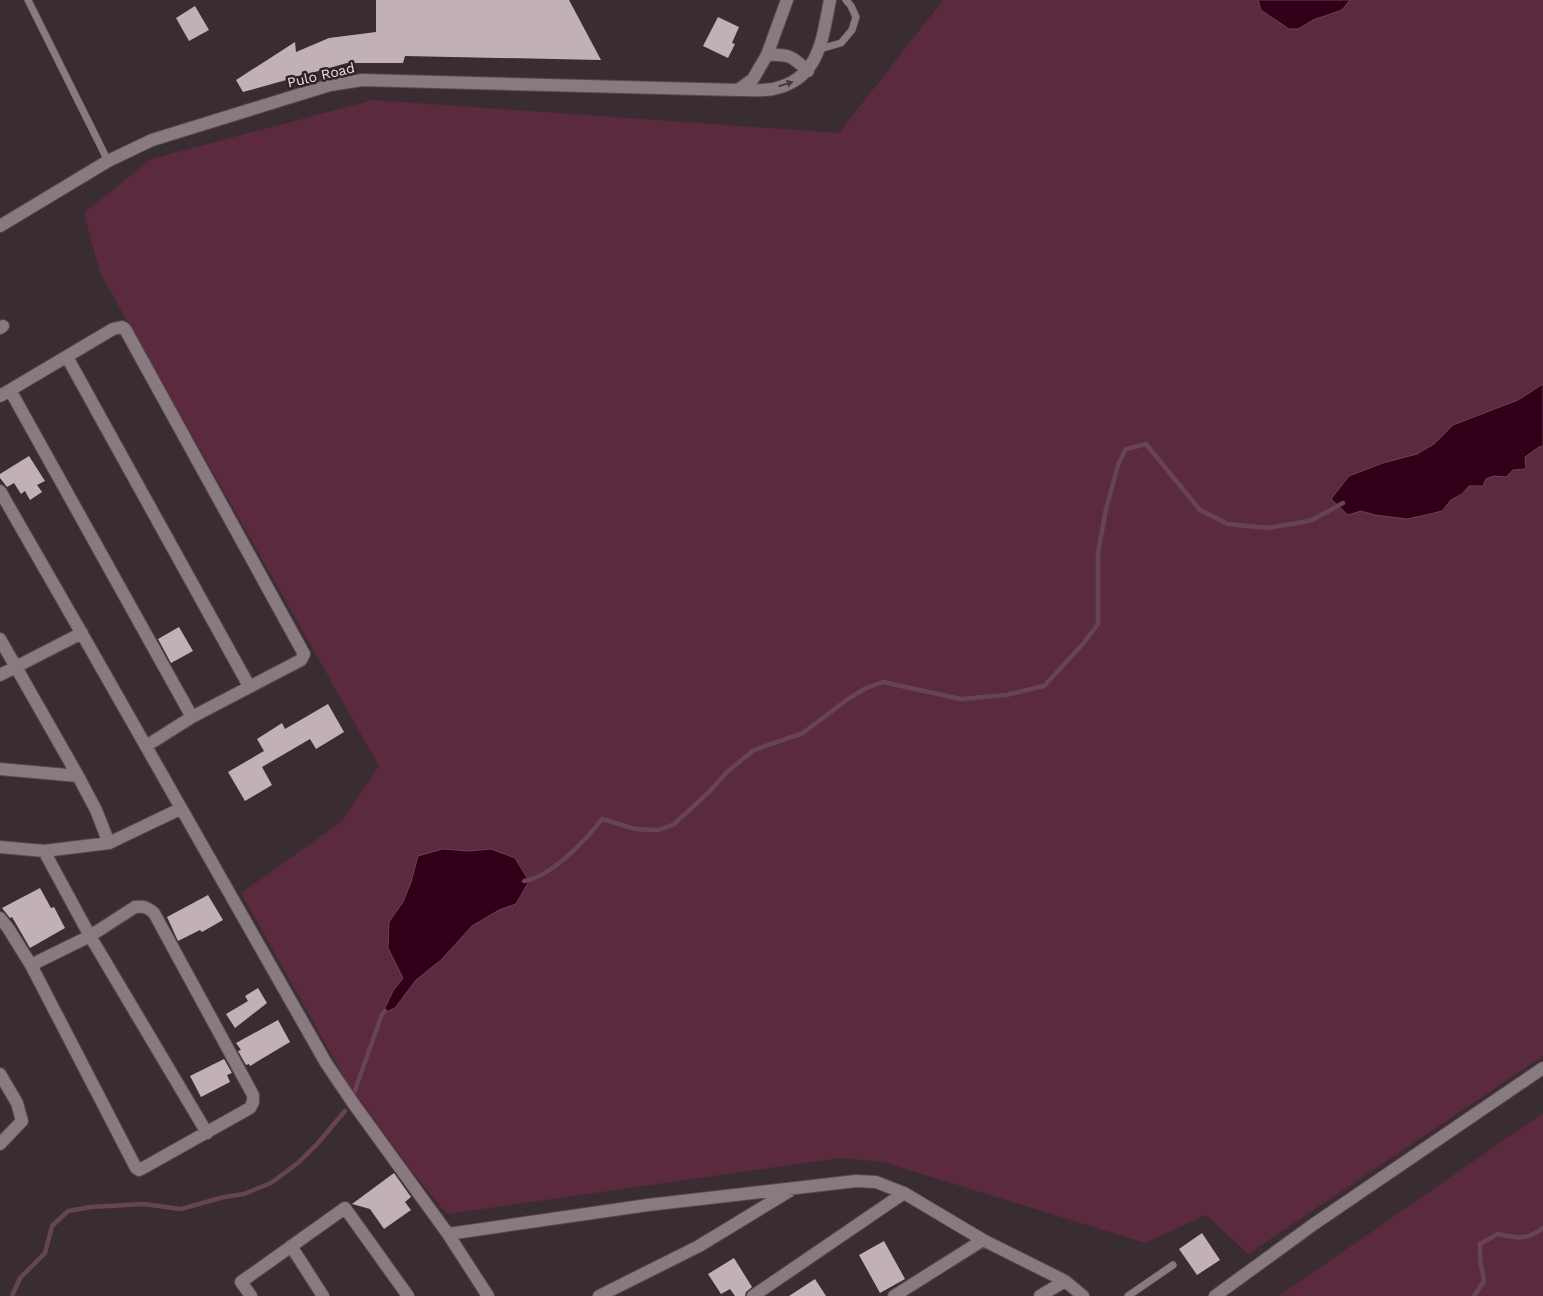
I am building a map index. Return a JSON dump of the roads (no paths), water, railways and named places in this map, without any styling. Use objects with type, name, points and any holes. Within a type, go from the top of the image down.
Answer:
[{"type":"street","points":[[738,90],[753,79],[767,55],[787,0]]},
{"type":"street","points":[[767,55],[784,54],[796,60],[808,71],[820,49],[830,0]]},
{"type":"street","name":"Pulo Road","points":[[0,226],[108,162],[152,140],[330,85],[362,80],[738,90],[773,89],[794,82],[808,71]]},
{"type":"street","points":[[146,746],[192,717],[301,660],[304,654],[125,329],[122,327],[113,329],[5,393],[192,717]]},
{"type":"street","points":[[66,357],[249,686]]},
{"type":"street","points":[[0,491],[326,1063],[448,1234],[488,1296]]},
{"type":"street","points":[[0,675],[82,633]]},
{"type":"street","points":[[0,639],[78,776],[96,810],[110,843]]},
{"type":"street","points":[[0,769],[78,776]]},
{"type":"street","points":[[0,847],[44,851],[110,843],[180,809]]},
{"type":"street","points":[[44,851],[90,936],[207,1133]]},
{"type":"street","points":[[0,918],[31,965],[136,1168],[139,1170],[144,1168],[250,1108],[253,1102],[252,1095],[154,913],[143,906],[135,907],[90,936],[31,965]]},
{"type":"street","points":[[1215,1296],[1314,1224],[1543,1068]]},
{"type":"street","points":[[0,1074],[17,1103],[22,1121],[0,1144]]},
{"type":"street","points":[[448,1234],[648,1205],[795,1187],[856,1181],[876,1182],[904,1193],[983,1240],[1065,1281],[1084,1296]]},
{"type":"street","points":[[599,1296],[700,1246],[795,1187]]},
{"type":"street","points":[[753,1296],[904,1193]]},
{"type":"street","points":[[251,1296],[241,1282],[341,1209],[347,1209],[408,1296]]},
{"type":"street","points":[[894,1296],[983,1240]]},
{"type":"street","points":[[291,1246],[323,1296]]},
{"type":"street","points":[[1040,1296],[1065,1281]]},
{"type":"lane","points":[[28,0],[108,162]]},
{"type":"lane","points":[[820,49],[841,43],[852,30],[856,17],[846,0]]},
{"type":"lane","points":[[1128,1296],[1173,1265]]},
{"type":"waterway","points":[[524,881],[545,873],[556,865],[577,847],[602,819],[635,829],[658,830],[673,825],[709,792],[727,772],[754,750],[803,733],[848,699],[866,688],[883,682],[961,699],[1006,695],[1044,686],[1082,645],[1098,624],[1098,553],[1106,509],[1119,462],[1126,449],[1146,444],[1200,510],[1228,524],[1267,528],[1292,524],[1312,520],[1343,503]]},
{"type":"waterway","points":[[354,1093],[382,1014],[385,1011]]},
{"type":"waterway","points":[[12,1296],[20,1278],[45,1253],[52,1226],[68,1211],[91,1207],[143,1204],[181,1209],[224,1197],[244,1194],[271,1183],[298,1163],[345,1111]]},
{"type":"waterway","points":[[1474,1296],[1484,1281],[1480,1259],[1480,1244],[1498,1234],[1511,1237],[1526,1237],[1543,1228]]}]
